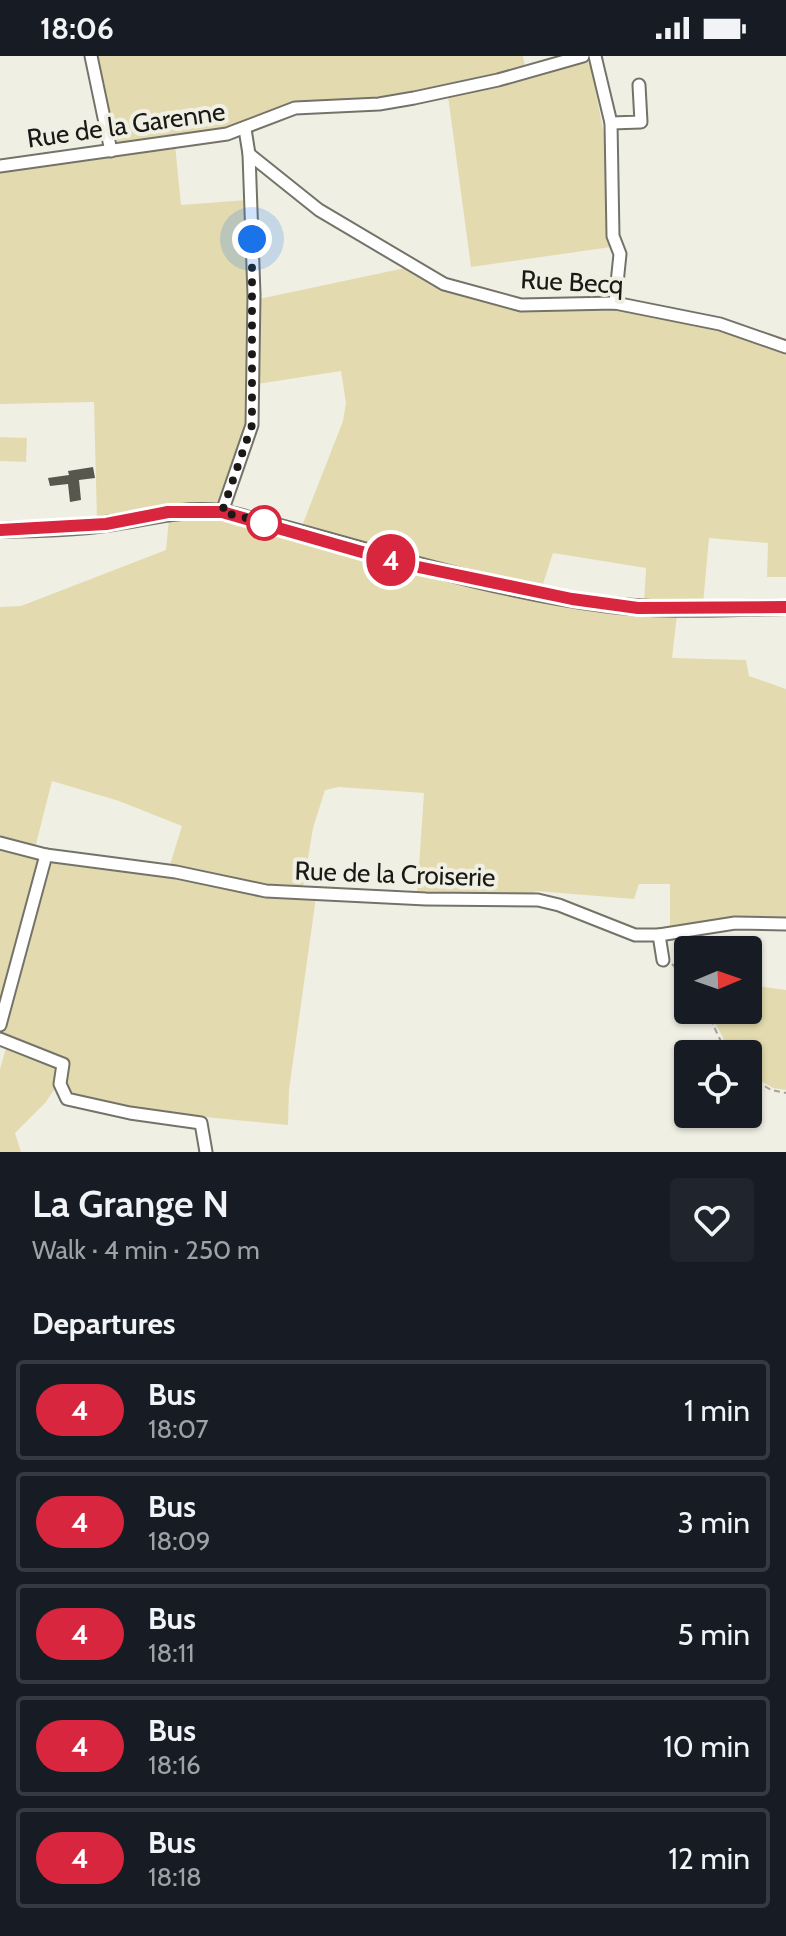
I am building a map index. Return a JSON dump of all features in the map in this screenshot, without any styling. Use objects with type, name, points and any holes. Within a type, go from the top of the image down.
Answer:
[{"type":"main road","points":[[0,530],[106,524],[168,512],[222,512],[404,564],[586,602],[638,608],[786,607]]},
{"type":"street","points":[[91,56],[111,151]]},
{"type":"street","name":"Rue de la Garenne","points":[[0,166],[227,134],[295,108],[379,104],[414,98],[498,80],[583,56]]},
{"type":"street","points":[[595,56],[611,123],[613,236],[620,254],[615,303]]},
{"type":"street","points":[[611,123],[641,122],[639,85]]},
{"type":"street","points":[[222,512],[252,425],[254,295],[249,154],[245,129]]},
{"type":"street","name":"Rue Becq","points":[[249,154],[319,210],[444,284],[521,305],[615,303],[720,324],[786,347]]},
{"type":"street","name":"Rue de la Croiserie","points":[[0,843],[46,855],[176,872],[266,891],[426,899],[538,900],[559,905],[635,935],[659,935],[735,923],[786,924]]},
{"type":"street","points":[[0,1025],[46,855]]},
{"type":"street","points":[[659,935],[663,960]]},
{"type":"street","points":[[0,1039],[63,1064],[60,1084],[67,1099],[130,1113],[201,1123],[206,1152]]},
{"type":"path","points":[[663,960],[674,965]]},
{"type":"path","points":[[762,1085],[786,1093]]},
{"type":"shaded area","points":[[95,56],[523,56],[525,67],[378,102],[298,101],[233,129],[115,147]]},
{"type":"shaded area","points":[[590,62],[605,140],[605,209],[611,247],[471,267],[448,96]]},
{"type":"shaded area","points":[[175,145],[181,205],[247,200],[251,301],[248,423],[220,506],[177,503],[97,521],[94,402],[0,404],[0,170]]},
{"type":"shaded area","points":[[405,268],[432,286],[518,310],[618,309],[677,319],[786,351],[786,577],[767,577],[768,543],[709,538],[703,604],[644,603],[646,568],[553,553],[541,590],[407,557],[302,526],[343,421],[346,403],[341,371],[257,384],[259,299]]},
{"type":"shaded area","points":[[0,437],[27,438],[26,462],[0,461]]},
{"type":"shaded area","points":[[189,517],[270,531],[435,576],[677,615],[672,658],[746,660],[749,676],[786,689],[786,920],[733,917],[719,923],[670,930],[670,884],[639,884],[634,899],[536,891],[531,895],[417,895],[424,793],[339,787],[325,790],[313,828],[303,888],[266,888],[169,868],[182,826],[119,801],[52,781],[35,848],[0,838],[0,607],[21,606],[166,550],[169,519]]},
{"type":"shaded area","points":[[0,847],[41,857],[0,1009]]},
{"type":"shaded area","points":[[49,860],[316,897],[289,1090],[288,1125],[134,1110],[71,1096],[64,1086],[69,1061],[6,1038],[2,1032]]},
{"type":"shaded area","points":[[762,987],[786,990],[786,1090],[762,1082],[762,1040],[724,1040],[716,1024],[762,1024]]},
{"type":"shaded area","points":[[7,1045],[57,1067],[56,1087],[45,1103],[15,1133],[21,1152],[0,1152],[0,1069]]},
{"type":"building","points":[[93,467],[95,478],[79,480],[81,500],[70,502],[68,484],[50,486],[48,478]]},
{"type":"bus line","name":"4","points":[[0,530],[106,524],[168,512],[222,512],[404,564],[600,604],[638,608],[786,607]]},
{"type":"route","points":[[252,239],[252,425],[222,512],[275,525],[264,523]]}]
